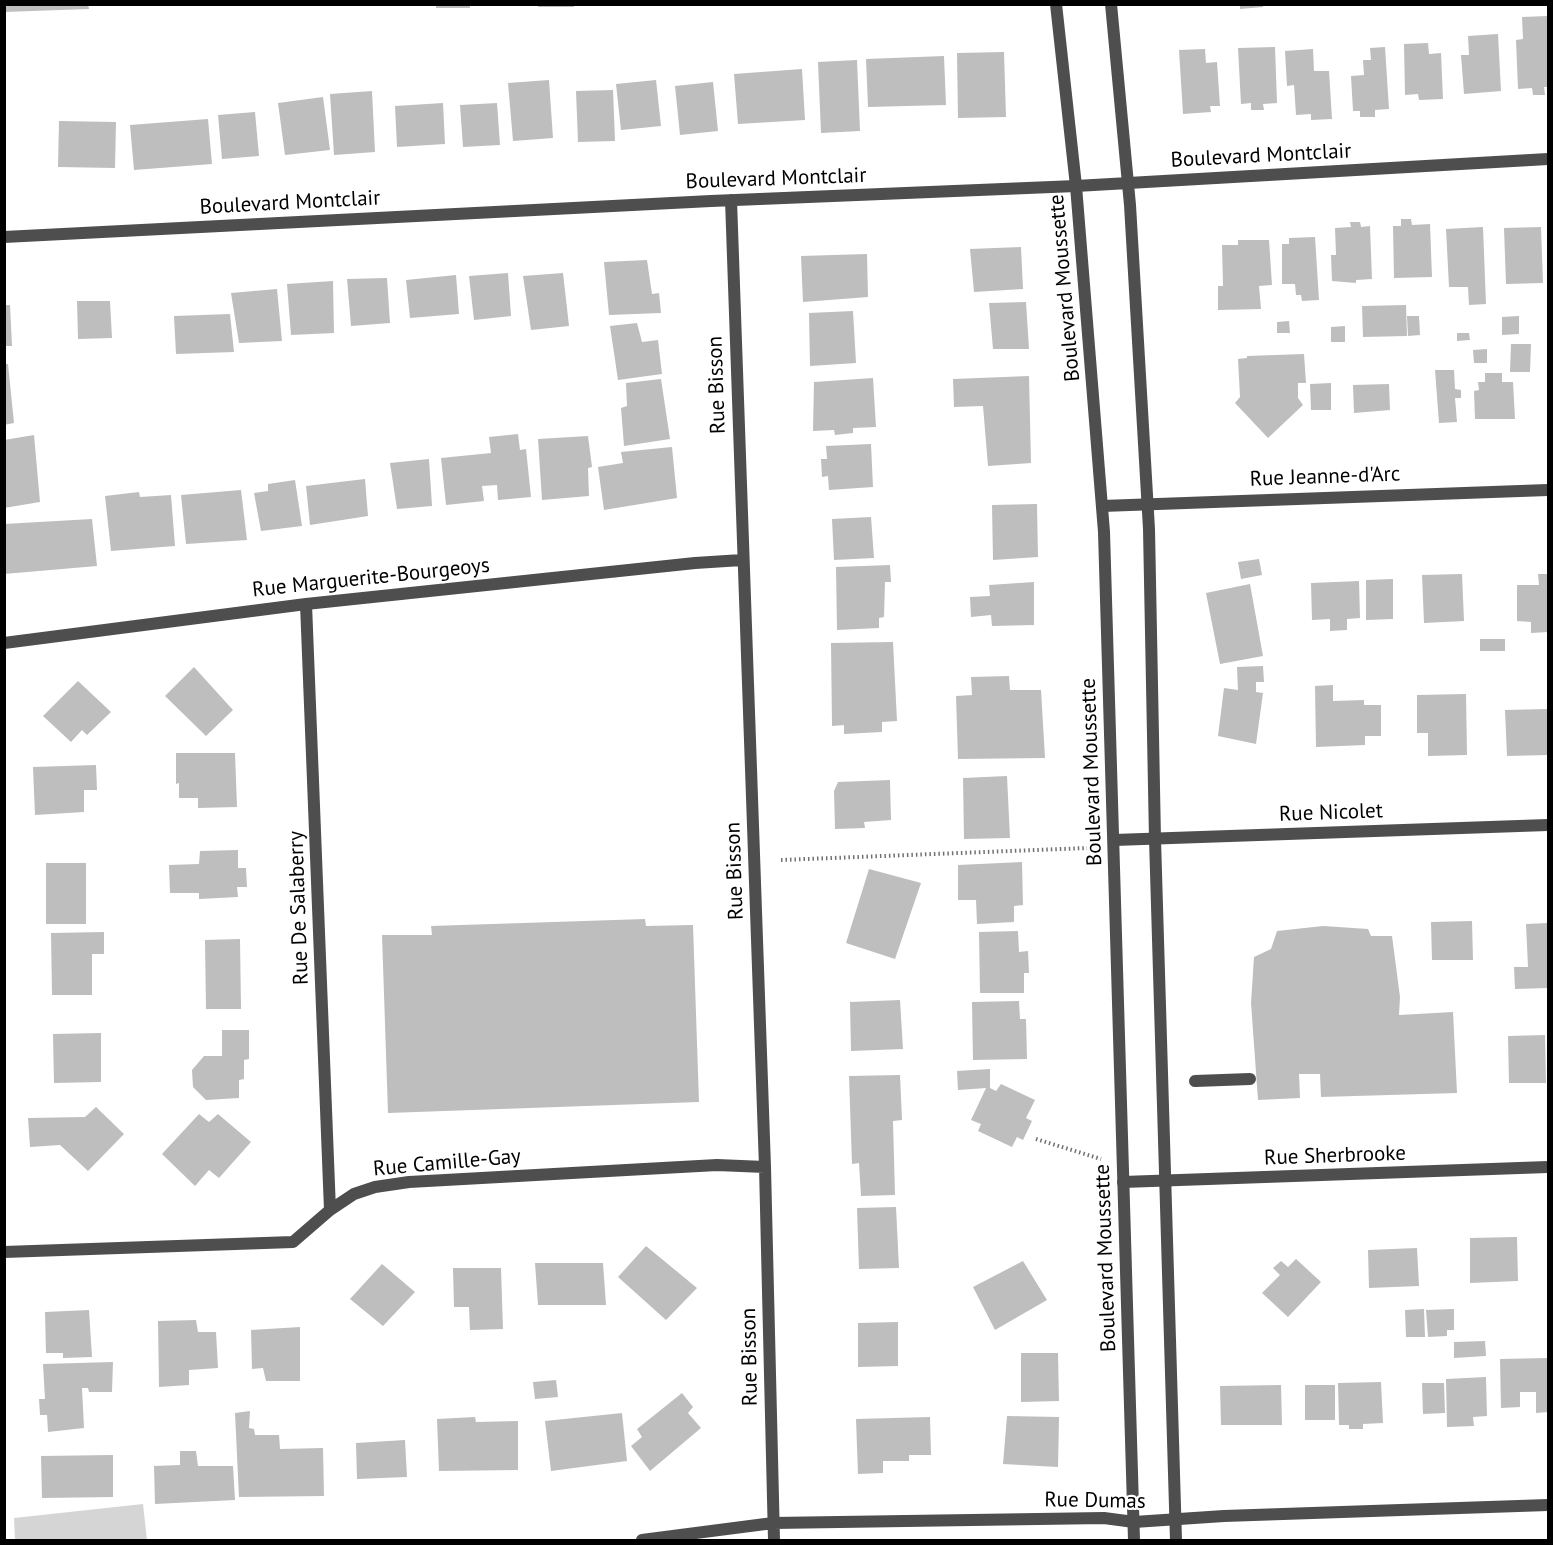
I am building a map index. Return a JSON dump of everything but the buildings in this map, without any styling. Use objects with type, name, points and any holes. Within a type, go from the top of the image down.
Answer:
[{"type":"street","name":"Boulevard Moussette","points":[[1056,4],[1076,186],[1102,506],[1134,1540]]},
{"type":"street","points":[[1111,4],[1128,184],[1148,504],[1155,839],[1176,1540]]},
{"type":"street","name":"Boulevard Montclair","points":[[4,237],[731,200],[1128,184],[1548,159]]},
{"type":"street","name":"Rue Bisson","points":[[731,200],[765,1167],[774,1540]]},
{"type":"street","name":"Rue Jeanne-d'Arc","points":[[1102,506],[1548,490]]},
{"type":"street","name":"Rue Marguerite-Bourgeoys","points":[[4,643],[306,604],[742,560]]},
{"type":"street","name":"Rue De Salaberry","points":[[306,604],[330,1210]]},
{"type":"street","name":"Rue Nicolet","points":[[1114,840],[1548,825]]},
{"type":"street","points":[[1195,1081],[1250,1079]]},
{"type":"street","name":"Rue Camille-Gay","points":[[4,1252],[293,1242],[330,1210],[354,1194],[375,1187],[409,1182],[717,1165],[765,1167]]},
{"type":"street","name":"Rue Sherbrooke","points":[[1123,1182],[1548,1167]]},
{"type":"street","name":"Rue Dumas","points":[[642,1540],[773,1523],[1104,1518],[1134,1522],[1224,1516],[1548,1505]]},
{"type":"path","points":[[781,860],[1087,848]]},
{"type":"path","points":[[1036,1139],[1096,1159],[1122,1159]]},
{"type":"shaded area","points":[[143,1504],[147,1540],[15,1540],[14,1518]]}]
